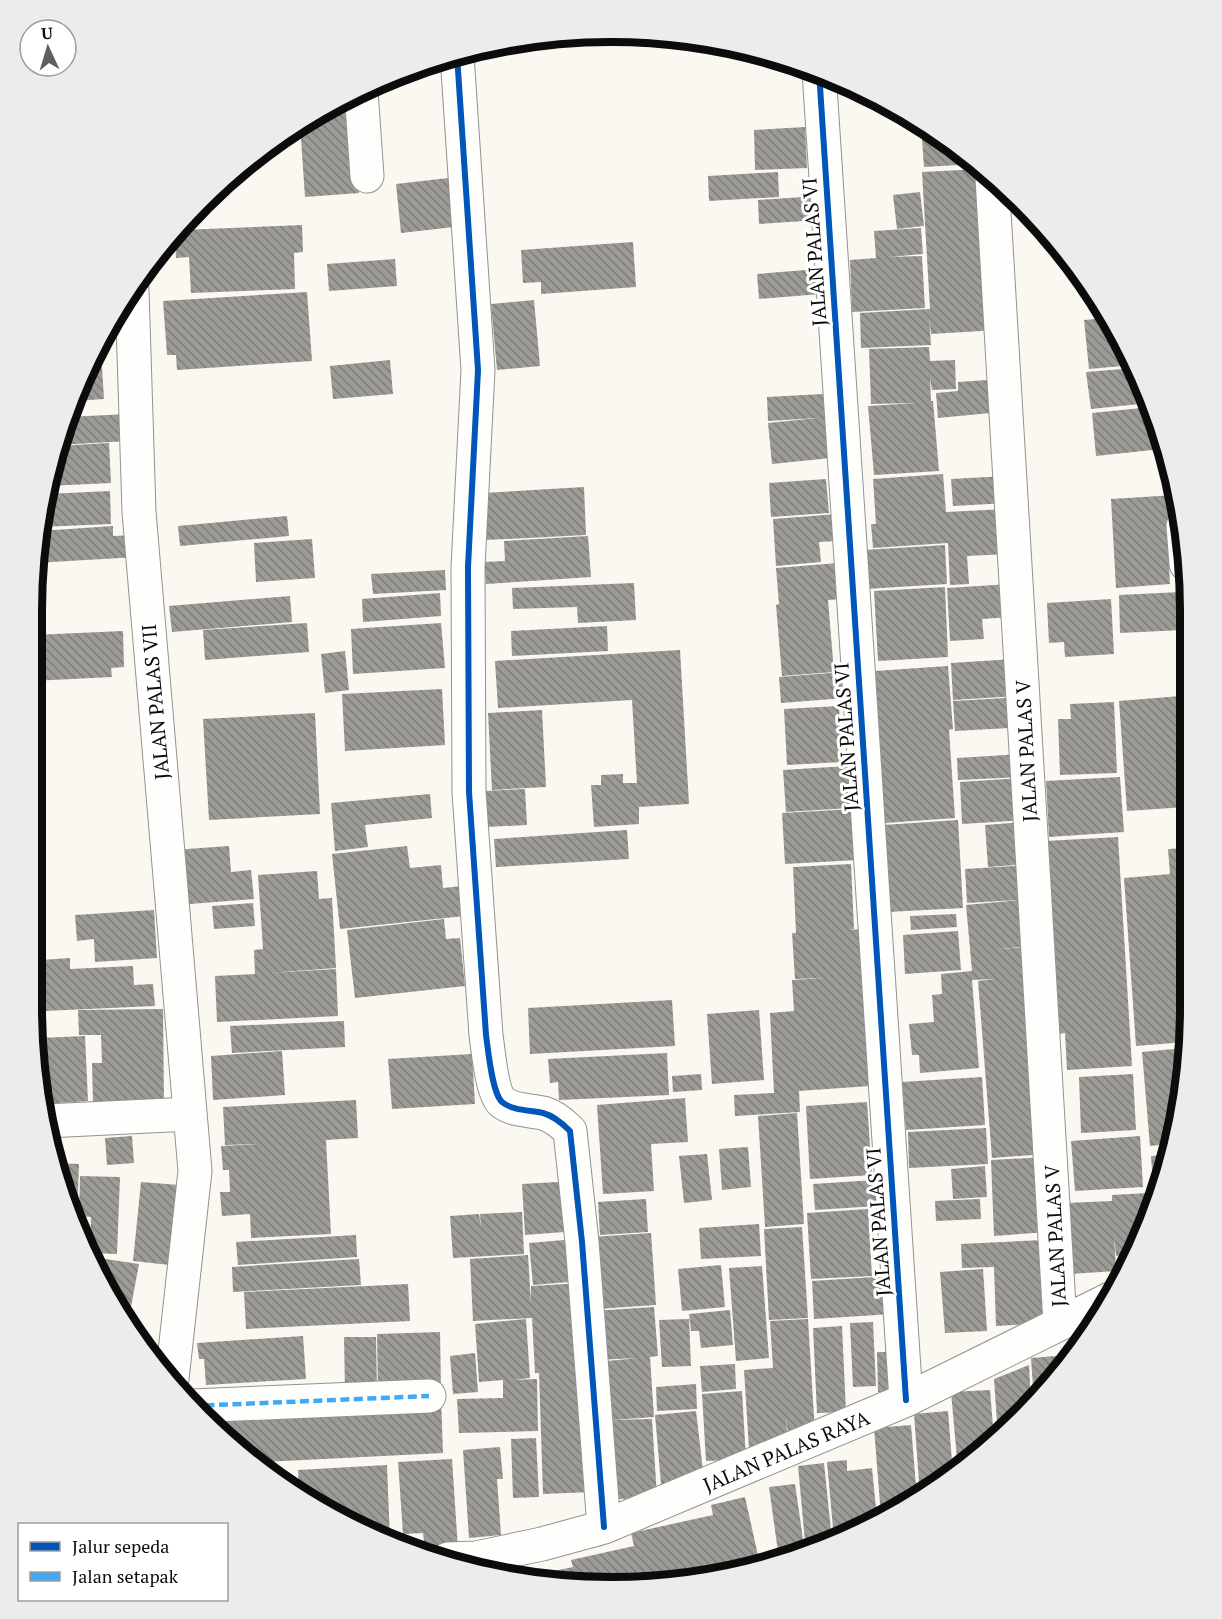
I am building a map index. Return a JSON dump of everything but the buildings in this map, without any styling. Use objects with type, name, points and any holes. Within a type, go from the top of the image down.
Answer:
[{"type":"street","points":[[458,63],[478,370],[468,567],[469,780],[486,1035],[495,1090],[503,1103],[514,1108],[545,1113],[561,1121],[570,1131],[582,1242],[604,1527]]},
{"type":"street","name":"JALAN PALAS VI","points":[[820,82],[906,1400]]},
{"type":"street","points":[[362,100],[367,176]]},
{"type":"street","name":"JALAN PALAS V","points":[[993,189],[1060,1323]]},
{"type":"street","name":"JALAN PALAS VII","points":[[132,304],[139,512],[190,1114],[194,1138],[195,1171],[173,1370]]},
{"type":"street","points":[[53,1121],[190,1114]]},
{"type":"street","name":"JALAN PALAS RAYA","points":[[466,1558],[531,1546],[604,1527],[906,1400],[1095,1306]]},
{"type":"street","points":[[205,1405],[429,1396]]},
{"type":"marked path","points":[[205,1405],[429,1396]]},
{"type":"cycle path","points":[[458,63],[478,370],[468,567],[469,792],[486,1035],[493,1081],[502,1102],[516,1109],[547,1114],[570,1131],[582,1242],[604,1527]]},
{"type":"cycle path","points":[[820,82],[906,1400]]}]
